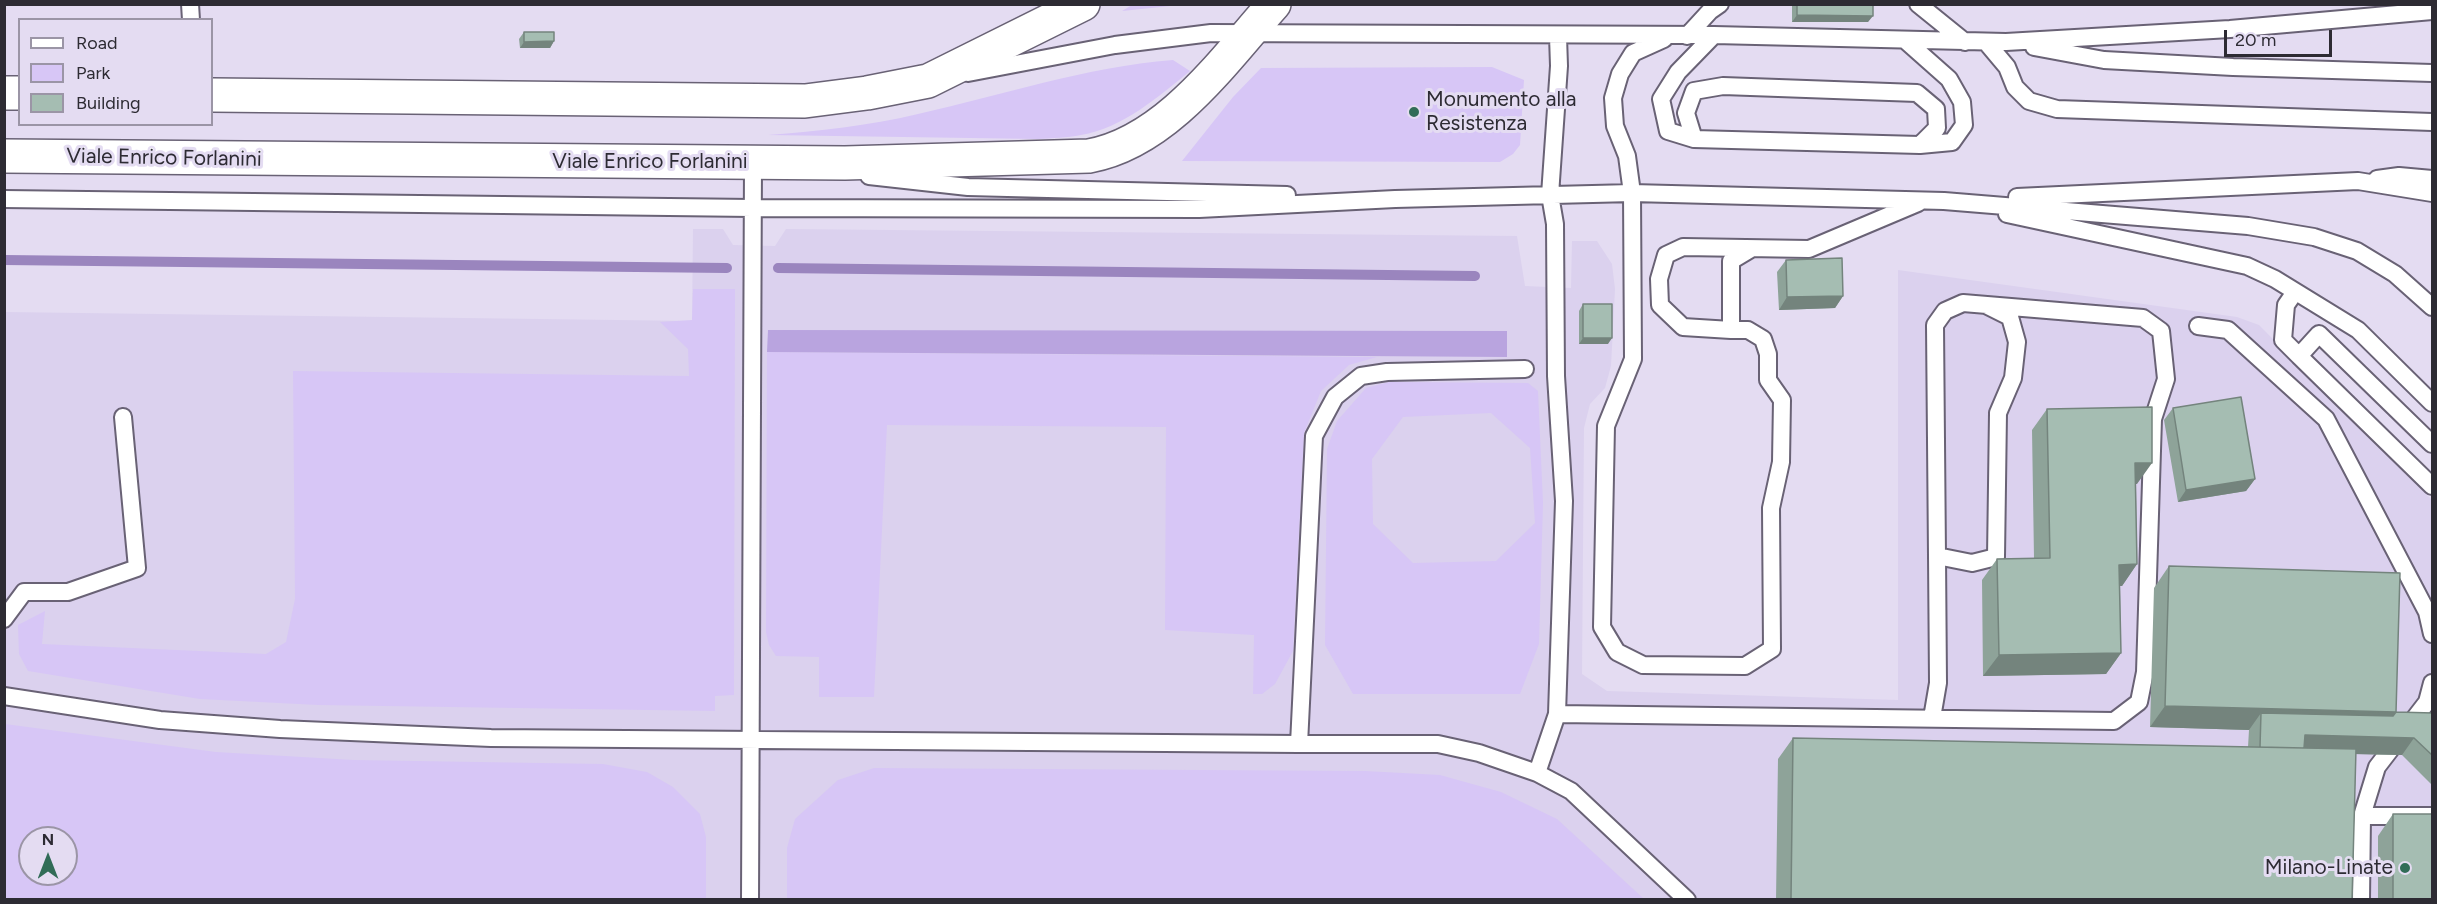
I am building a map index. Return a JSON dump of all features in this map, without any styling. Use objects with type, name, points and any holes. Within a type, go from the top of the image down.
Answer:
[{"type":"main road","points":[[213,95],[805,101],[867,93],[928,81],[1083,4]]},
{"type":"main road","name":"Viale Enrico Forlanini","points":[[4,156],[845,164],[1049,158],[1107,153],[1146,134],[1198,91],[1274,4]]},
{"type":"lane","points":[[1687,36],[1710,11],[1720,4]]},
{"type":"lane","points":[[1918,4],[1965,42]]},
{"type":"lane","points":[[928,81],[1115,45],[1211,33],[1714,36],[2006,42],[2230,29],[2433,12]]},
{"type":"lane","points":[[1537,773],[1557,714],[1564,501],[1556,376],[1555,224],[1550,195],[1559,66],[1558,36]]},
{"type":"lane","points":[[1670,36],[1633,53],[1620,74],[1613,98],[1616,126],[1627,156],[1632,193],[1633,358],[1606,426],[1602,627],[1617,652],[1644,665],[1745,666],[1772,649],[1771,508],[1781,462],[1782,400],[1768,380],[1768,354],[1763,339],[1748,330],[1683,327],[1660,305],[1659,279],[1666,255],[1683,248],[1809,249],[1924,200]]},
{"type":"lane","points":[[1714,36],[1678,72],[1661,99],[1668,131],[1694,139],[1920,145],[1952,142],[1964,125],[1962,102],[1949,79],[1905,40]]},
{"type":"lane","points":[[1986,42],[2007,68],[2015,87],[2029,101],[2057,109],[2433,122]]},
{"type":"lane","points":[[2006,42],[2104,60],[2233,67],[2433,73]]},
{"type":"lane","points":[[1694,139],[1686,113],[1694,91],[1734,87],[1917,93],[1936,109],[1937,128],[1920,145]]},
{"type":"lane","points":[[750,900],[753,163],[968,187],[1199,191],[1395,199]]},
{"type":"lane","points":[[1944,201],[2358,181],[2399,176],[2433,179]]},
{"type":"lane","points":[[2358,181],[2433,193]]},
{"type":"lane","points":[[4,199],[752,208],[1198,209],[1395,199],[1632,193],[1924,200],[2201,221],[2314,237],[2356,251],[2395,274],[2433,307]]},
{"type":"lane","points":[[1944,201],[2247,266],[2295,291],[2358,330],[2433,403]]},
{"type":"lane","points":[[1731,330],[1731,261],[1750,249]]},
{"type":"lane","points":[[2295,291],[2286,305],[2283,340],[2433,486]]},
{"type":"lane","points":[[1557,714],[2114,722],[2139,702],[2145,672],[2153,419],[2166,379],[2161,331],[2143,318],[1963,303],[1945,311],[1935,325],[1938,683],[1932,718]]},
{"type":"lane","points":[[1937,556],[1972,563],[1996,557],[1998,414],[2013,378],[2018,342],[2010,317],[1986,305]]},
{"type":"lane","points":[[2198,326],[2228,330],[2326,419],[2427,612],[2433,633]]},
{"type":"lane","points":[[2299,356],[2319,334],[2433,444]]},
{"type":"lane","points":[[1299,744],[1314,436],[1335,397],[1361,376],[1387,372],[1524,369]]},
{"type":"lane","points":[[4,619],[24,592],[68,592],[137,568],[123,417]]},
{"type":"lane","points":[[2361,900],[2362,816],[2377,767],[2427,702],[2433,683]]},
{"type":"lane","points":[[4,696],[160,720],[280,729],[491,738],[1438,744],[1479,753],[1537,773],[1571,791],[1687,900]]},
{"type":"lane","points":[[2362,816],[2433,816]]},
{"type":"shaded area","points":[[693,229],[723,229],[733,245],[775,246],[786,229],[1517,236],[1525,286],[1571,288],[1572,241],[1597,241],[1612,264],[1615,289],[1611,366],[1605,388],[1590,404],[1584,428],[1582,674],[1607,691],[1898,700],[1898,270],[2237,317],[2259,325],[2432,500],[2432,899],[5,899],[5,312],[692,321]]},
{"type":"shaded area","points":[[768,330],[1507,331],[1507,357],[767,352]]},
{"type":"green space","points":[[1132,4],[1180,5],[1122,11]]},
{"type":"green space","points":[[1173,60],[1190,71],[1126,119],[1076,136],[1038,139],[768,135],[881,122],[1076,75]]},
{"type":"green space","points":[[1492,67],[1524,80],[1520,145],[1513,154],[1500,162],[1182,161],[1233,97],[1261,68]]},
{"type":"green space","points":[[693,289],[735,289],[734,695],[715,696],[715,711],[318,705],[200,699],[28,671],[19,654],[18,625],[45,611],[42,644],[266,654],[286,642],[295,599],[293,371],[689,376],[688,349],[660,322],[692,320]]},
{"type":"green space","points":[[767,352],[1377,357],[1349,365],[1321,391],[1304,433],[1293,651],[1275,684],[1262,694],[1253,694],[1254,635],[1165,630],[1166,427],[887,425],[874,697],[819,697],[819,657],[776,656],[769,645],[766,632]]},
{"type":"green space","points":[[1389,382],[1528,383],[1538,391],[1543,503],[1539,644],[1520,694],[1353,694],[1325,645],[1327,449],[1337,421],[1366,388]],"holes":[[[1491,413],[1530,448],[1535,523],[1496,561],[1413,563],[1373,524],[1372,459],[1403,417]]]},
{"type":"green space","points":[[5,724],[216,752],[354,760],[603,764],[647,772],[673,787],[700,814],[706,837],[706,899],[5,899]]},
{"type":"green space","points":[[874,768],[1365,771],[1440,775],[1501,792],[1557,819],[1644,899],[787,899],[787,848],[795,819],[838,780]]},
{"type":"building","points":[[1797,4],[1873,4],[1873,16],[1797,15]]},
{"type":"building","points":[[524,32],[554,32],[554,41],[524,42]]},
{"type":"building","points":[[1842,258],[1843,296],[1787,297],[1786,260]]},
{"type":"building","points":[[1583,304],[1612,304],[1612,338],[1583,338]]},
{"type":"building","points":[[2241,397],[2255,479],[2186,490],[2173,408]]},
{"type":"building","points":[[2152,407],[2152,463],[2135,463],[2137,564],[2119,565],[2121,653],[1999,655],[1997,559],[2050,558],[2047,409]]},
{"type":"building","points":[[2169,566],[2400,573],[2396,712],[2165,706]]},
{"type":"building","points":[[2396,712],[2433,713],[2433,756],[2414,738],[2305,735],[2304,748],[2260,747],[2261,713],[2393,716]]},
{"type":"building","points":[[1793,738],[2356,749],[2352,900],[1791,899]]},
{"type":"building","name":"Milano-Linate","points":[[2393,814],[2433,814],[2433,900],[2393,900]]},
{"type":"waterway","points":[[4,260],[727,268]]},
{"type":"waterway","points":[[778,268],[1475,276]]},
{"type":"place","name":"Monumento alla Resistenza","points":[[1414,112]]},
{"type":"place","name":"Milano-Linate","points":[[2405,868]]}]
